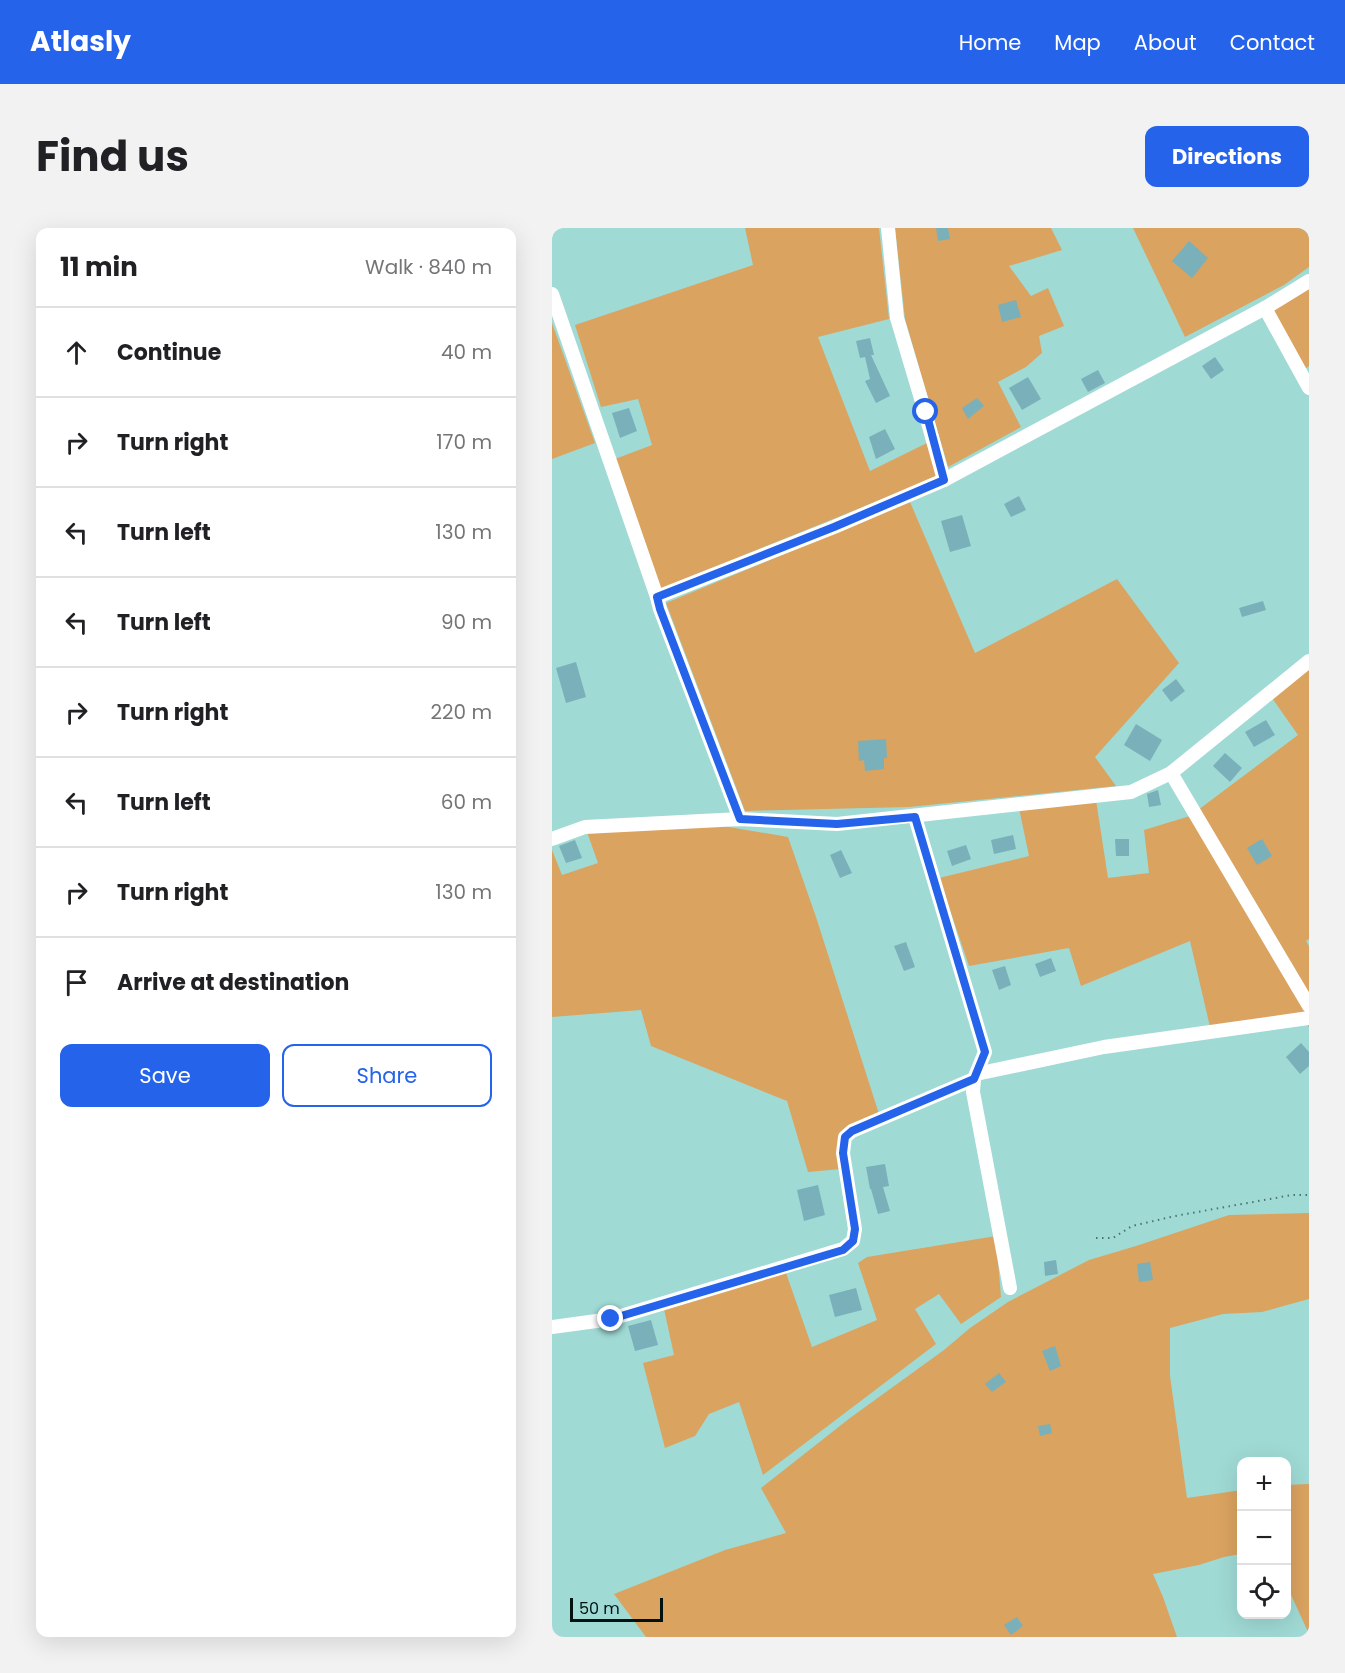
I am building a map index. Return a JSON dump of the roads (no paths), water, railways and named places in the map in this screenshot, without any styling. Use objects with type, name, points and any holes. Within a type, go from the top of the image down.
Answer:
[{"type":"street","points":[[888,228],[897,318],[944,480]]},
{"type":"street","points":[[657,597],[834,527],[944,480],[1265,308],[1309,281]]},
{"type":"street","points":[[552,294],[660,609],[740,819]]},
{"type":"street","points":[[1265,308],[1309,388]]},
{"type":"street","points":[[552,839],[585,827],[740,819],[837,824],[1131,792],[1171,773],[1309,661]]},
{"type":"street","points":[[1171,773],[1309,1006]]},
{"type":"street","points":[[915,817],[985,1052],[975,1076],[973,1092],[1010,1288]]},
{"type":"street","points":[[552,1327],[611,1319],[843,1250],[853,1241],[855,1229],[843,1153],[845,1137],[852,1131],[975,1076],[1104,1047],[1309,1018]]}]
